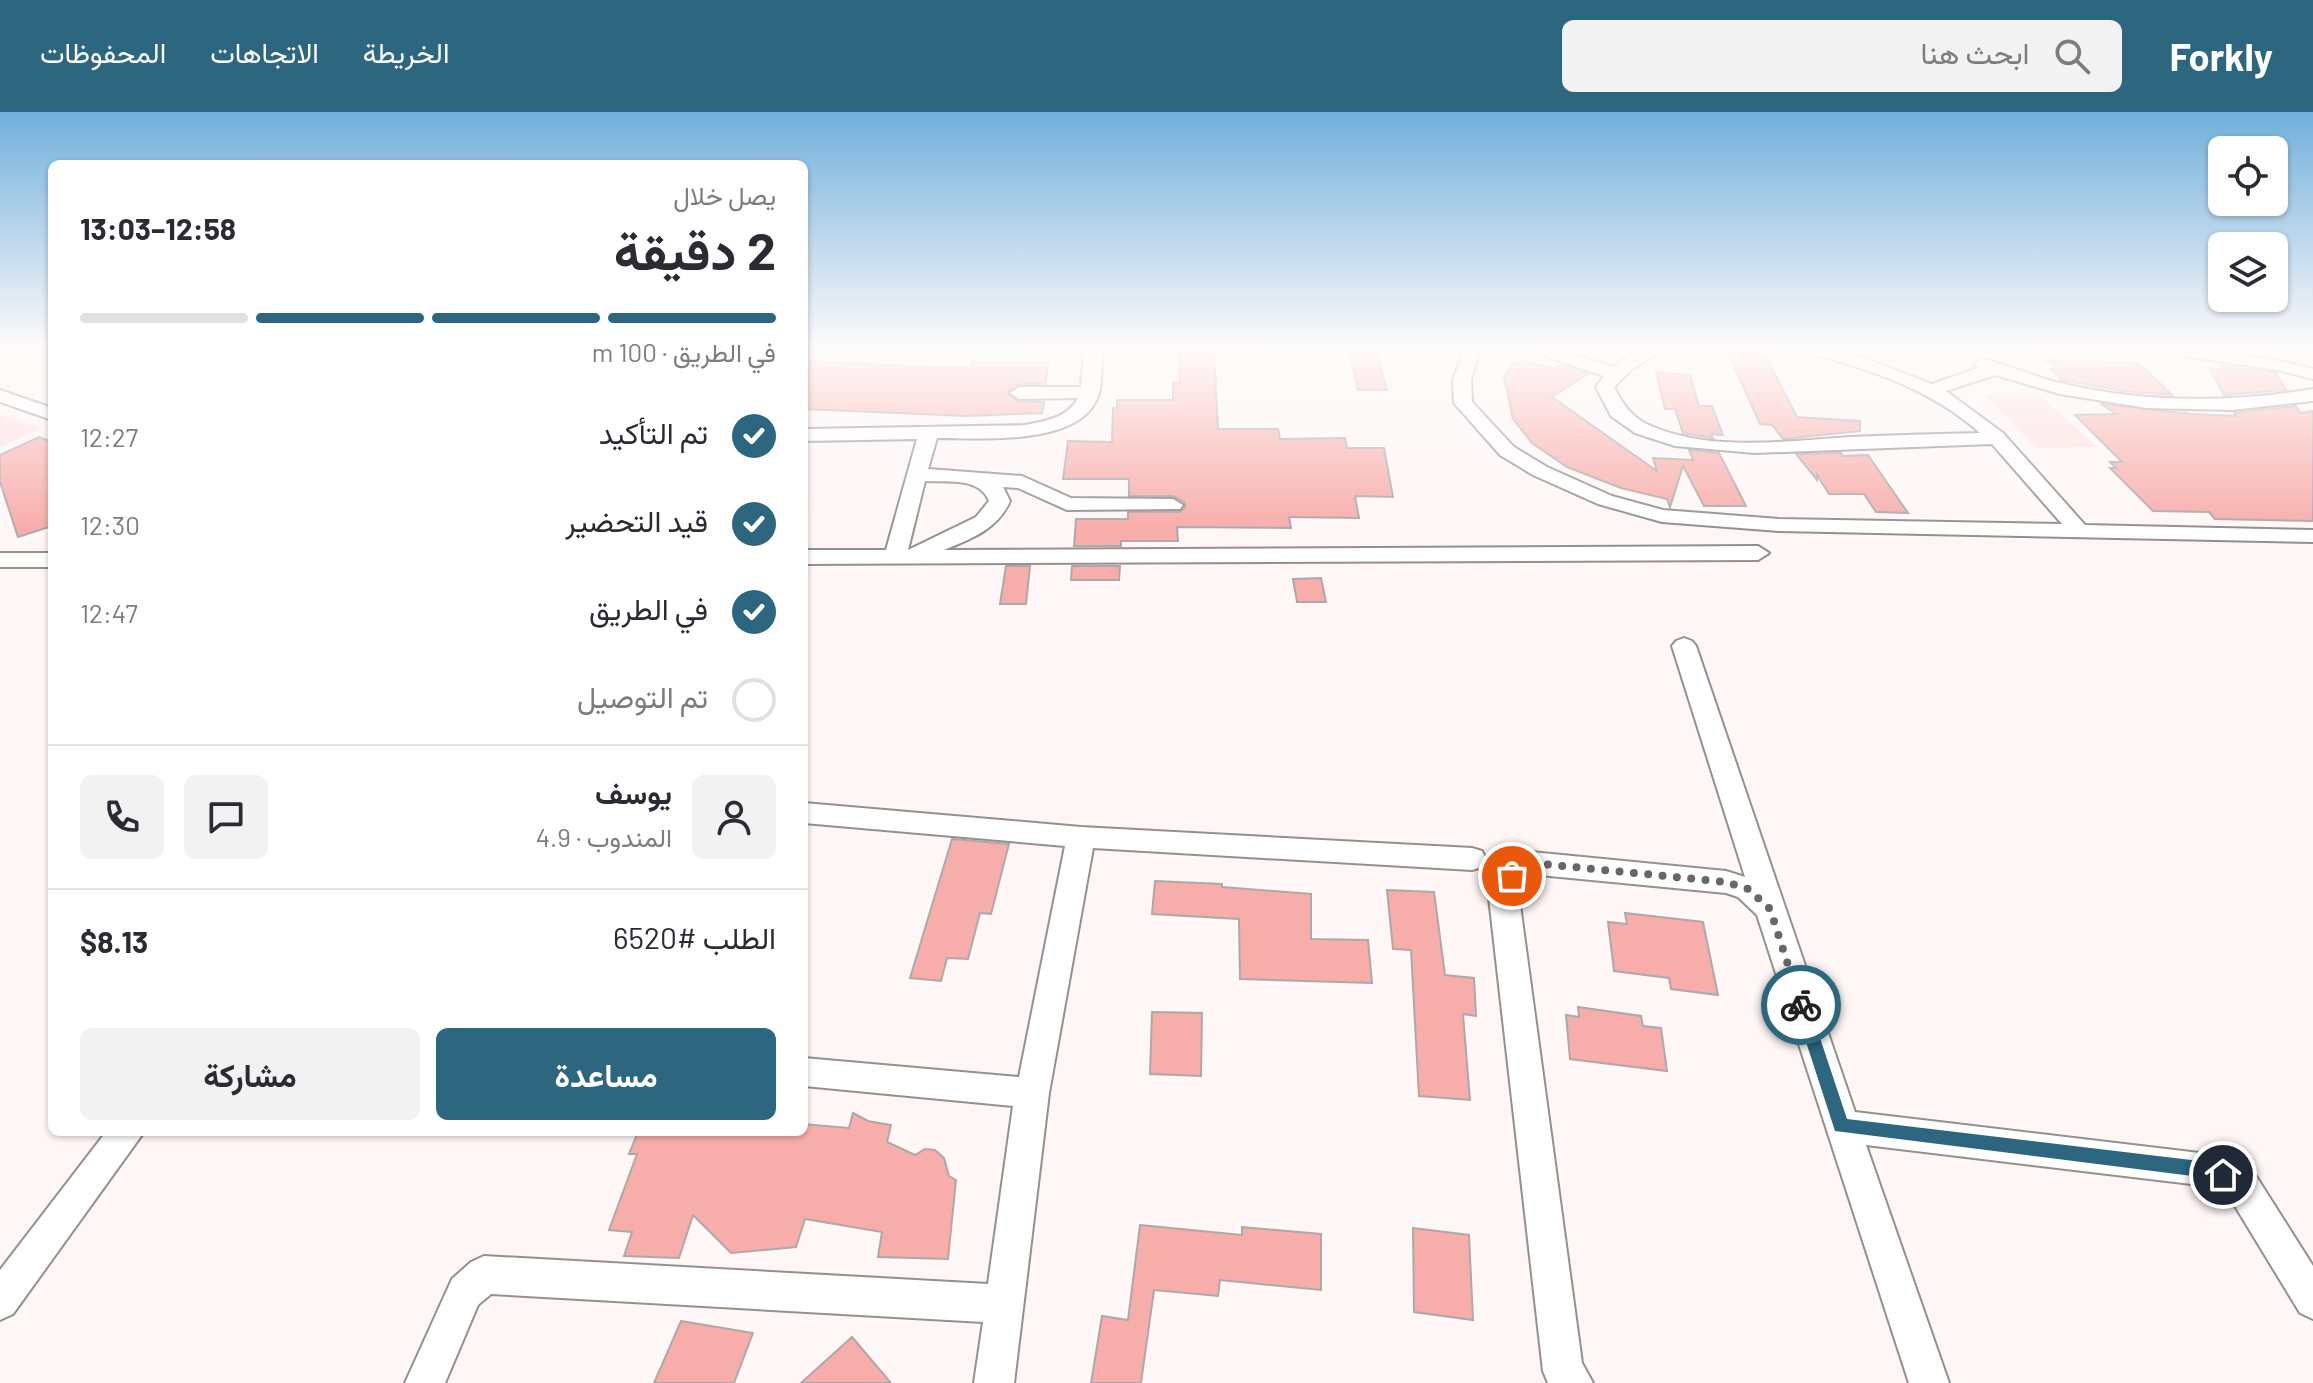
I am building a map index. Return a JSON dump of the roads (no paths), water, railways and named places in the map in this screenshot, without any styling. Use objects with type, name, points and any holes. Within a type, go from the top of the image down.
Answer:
[{"type":"street","points":[[808,435],[1025,431],[1055,426],[1081,410]]},
{"type":"street","points":[[1470,410],[1507,451],[1540,471],[1581,490],[1662,516],[1779,525],[2313,536]]},
{"type":"street","points":[[1618,410],[1639,427],[1684,442],[1731,448],[1997,438]]},
{"type":"street","points":[[1964,410],[1997,438],[2078,530]]},
{"type":"street","points":[[904,556],[917,474],[928,435]]},
{"type":"street","points":[[917,474],[1022,482],[1067,504],[1173,505]]},
{"type":"street","points":[[904,556],[962,534],[995,513],[1001,504],[1000,495],[991,484],[979,477]]},
{"type":"street","points":[[808,557],[1758,553]]},
{"type":"street","points":[[0,560],[48,560]]},
{"type":"street","points":[[1684,646],[1841,1126],[1929,1383]]},
{"type":"street","points":[[808,813],[1081,837],[1472,859]]},
{"type":"street","points":[[994,1383],[1032,1093],[1081,837]]},
{"type":"street","points":[[1573,1383],[1563,1371],[1503,889],[1522,862],[1726,882],[1748,889],[1770,909]]},
{"type":"street","points":[[808,1072],[1032,1093]]},
{"type":"street","points":[[1841,1126],[2208,1170],[2239,1180],[2313,1300]]},
{"type":"street","points":[[0,1301],[124,1136]]},
{"type":"street","points":[[425,1383],[465,1292],[484,1275],[1005,1304]]}]
